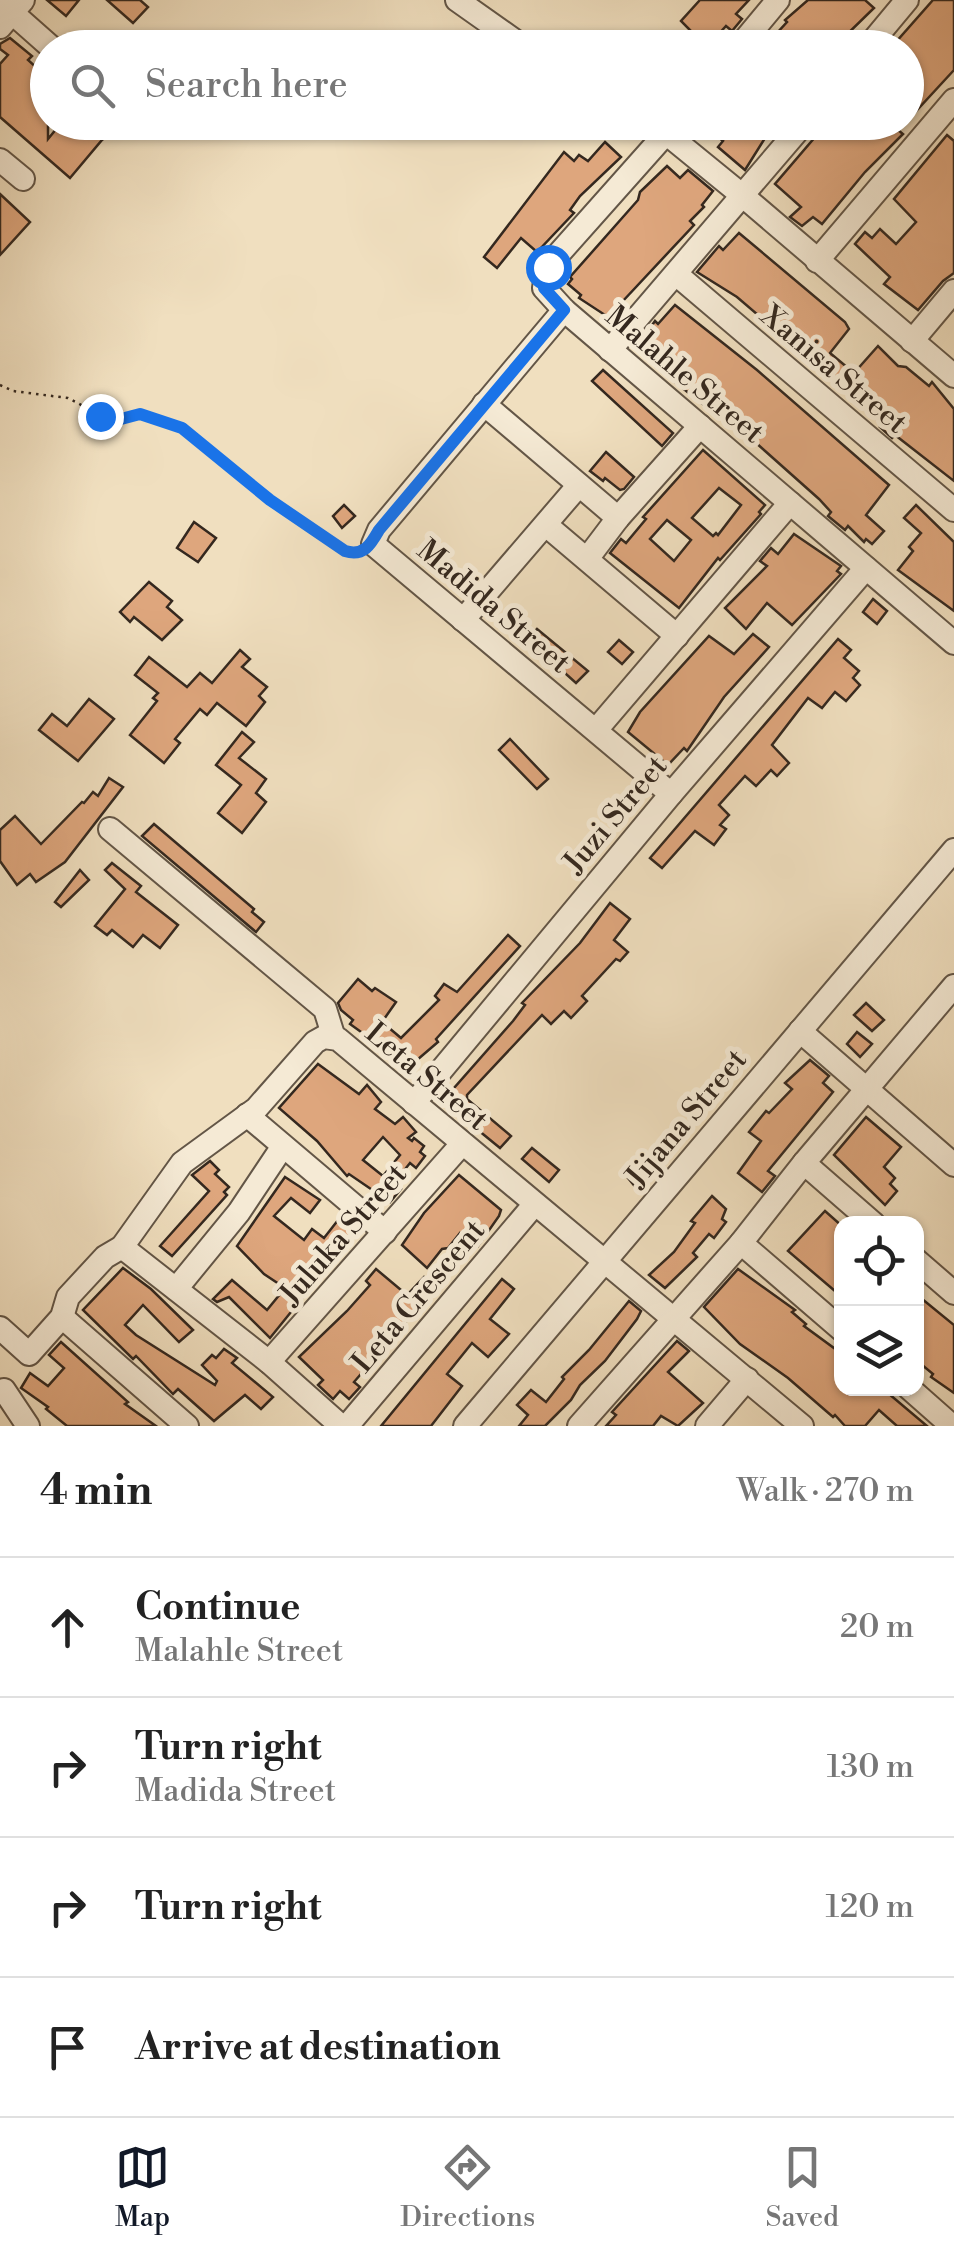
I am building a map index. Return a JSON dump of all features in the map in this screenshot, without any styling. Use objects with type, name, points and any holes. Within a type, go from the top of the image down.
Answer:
[{"type":"street","points":[[457,0],[500,30]]},
{"type":"street","points":[[753,30],[778,0]]},
{"type":"street","points":[[882,30],[907,0]]},
{"type":"street","points":[[9,10],[32,30]]},
{"type":"street","points":[[817,261],[950,113]]},
{"type":"street","name":"Malahle Street","points":[[661,140],[548,267],[544,288],[610,350],[954,643]]},
{"type":"street","points":[[685,140],[817,261],[954,376]]},
{"type":"street","points":[[610,350],[790,140]]},
{"type":"street","points":[[0,160],[23,179]]},
{"type":"street","name":"Xanisa Street","points":[[676,274],[954,510]]},
{"type":"street","points":[[912,341],[954,291]]},
{"type":"street","name":"Madida Street","points":[[564,310],[379,530],[373,544],[671,794]]},
{"type":"street","points":[[484,404],[618,518]]},
{"type":"street","points":[[587,559],[700,426]]},
{"type":"street","points":[[463,620],[578,484]]},
{"type":"street","points":[[596,730],[790,503]]},
{"type":"street","points":[[546,525],[676,636]]},
{"type":"street","name":"Juzi Street","points":[[414,1102],[866,568]]},
{"type":"street","points":[[110,829],[325,1009],[334,1038]]},
{"type":"street","name":"Jijana Street","points":[[464,1426],[954,850]]},
{"type":"street","points":[[580,1426],[741,1243],[864,1089],[954,986]]},
{"type":"street","points":[[800,1031],[864,1089],[950,1153]]},
{"type":"street","name":"Leta Street","points":[[0,1328],[29,1354],[62,1317],[77,1286],[105,1257],[122,1246],[182,1164],[247,1115],[315,1042],[324,1037],[334,1038],[802,1426]]},
{"type":"street","points":[[247,1115],[385,1232]]},
{"type":"street","name":"Juluka Street","points":[[270,1362],[461,1145]]},
{"type":"street","points":[[176,1289],[239,1212],[283,1146]]},
{"type":"street","points":[[804,1164],[865,1216]]},
{"type":"street","name":"Leta Crescent","points":[[344,1426],[534,1205]]},
{"type":"street","points":[[741,1243],[834,1323]]},
{"type":"street","points":[[122,1246],[270,1362],[344,1426]]},
{"type":"street","points":[[924,1267],[954,1292]]},
{"type":"street","points":[[62,1317],[187,1426]]},
{"type":"street","points":[[707,1426],[747,1379]]},
{"type":"street","points":[[4,1390],[25,1425]]},
{"type":"street","points":[[918,1396],[952,1426]]},
{"type":"path","points":[[0,385],[14,391],[68,398],[108,419],[140,414],[182,428],[270,500],[345,551],[360,552],[373,544]]},
{"type":"building","points":[[47,0],[79,0],[66,16]]},
{"type":"building","points":[[107,0],[140,0],[148,7],[133,23]]},
{"type":"building","points":[[700,0],[749,0],[736,14],[742,19],[733,30],[726,26],[722,30],[690,30],[681,21]]},
{"type":"building","points":[[808,0],[865,0],[874,8],[851,30],[780,30],[785,20]]},
{"type":"building","points":[[933,0],[954,0],[954,70],[924,102],[924,30],[907,30]]},
{"type":"building","points":[[10,38],[30,54],[30,140],[102,140],[70,178],[0,117],[0,64],[8,55],[0,44]]},
{"type":"building","points":[[947,135],[954,141],[954,273],[918,310],[884,284],[890,277],[855,244],[865,232],[872,238],[880,229],[896,244],[916,222],[894,199]]},
{"type":"building","points":[[764,140],[745,170],[718,147],[723,141]]},
{"type":"building","points":[[813,140],[897,140],[822,224],[813,217],[802,226],[790,217],[801,207],[775,184]]},
{"type":"building","points":[[605,142],[621,157],[580,196],[570,210],[574,213],[537,252],[521,238],[497,268],[484,257],[564,152],[574,161],[579,155],[588,161]]},
{"type":"building","points":[[667,166],[680,178],[688,170],[713,191],[690,221],[694,225],[608,317],[579,298],[581,295],[568,284],[570,277],[638,200],[640,192]]},
{"type":"building","points":[[0,194],[30,222],[0,255]]},
{"type":"building","points":[[739,233],[845,322],[849,329],[830,353],[854,373],[878,346],[898,366],[906,367],[929,386],[932,382],[954,409],[954,481],[895,435],[892,438],[869,410],[737,297],[697,272],[719,246],[723,250]]},
{"type":"building","points":[[675,305],[757,370],[889,485],[866,515],[884,531],[872,544],[828,516],[831,512],[819,499],[709,401],[705,406],[656,367],[660,363],[638,345],[655,321],[658,324]]},
{"type":"building","points":[[603,370],[673,433],[662,446],[592,381]]},
{"type":"building","points":[[703,450],[765,505],[679,608],[610,553],[621,539],[626,543],[646,519],[643,517]],"holes":[[[719,488],[741,505],[718,535],[713,536],[692,518]],[[667,520],[691,540],[674,561],[650,539]]]},
{"type":"building","points":[[606,452],[634,477],[624,489],[590,471]]},
{"type":"building","points":[[344,505],[355,516],[342,528],[333,516]]},
{"type":"building","points":[[916,505],[954,542],[954,611],[898,570],[921,533],[904,518]]},
{"type":"building","points":[[194,522],[216,538],[198,562],[177,548]]},
{"type":"building","points":[[794,534],[841,566],[837,571],[841,574],[792,625],[767,603],[746,629],[725,608],[767,566],[760,561],[771,548],[778,554]]},
{"type":"building","points":[[149,582],[172,601],[167,607],[182,620],[162,640],[134,617],[130,622],[120,612]]},
{"type":"building","points":[[873,599],[887,611],[877,624],[863,612]]},
{"type":"building","points":[[537,629],[588,671],[576,683],[527,639]]},
{"type":"building","points":[[753,634],[769,647],[724,697],[687,751],[684,748],[668,765],[628,732],[640,712],[709,636],[734,654]]},
{"type":"building","points":[[838,639],[851,650],[844,658],[859,671],[853,678],[860,685],[846,701],[835,692],[822,708],[808,698],[772,745],[789,763],[777,776],[771,770],[756,786],[745,776],[719,805],[729,815],[720,825],[726,829],[714,845],[695,831],[662,868],[650,858]]},
{"type":"building","points":[[619,640],[633,652],[622,664],[608,652]]},
{"type":"building","points":[[240,650],[250,659],[242,667],[267,687],[259,696],[265,702],[246,726],[217,703],[207,715],[200,709],[175,739],[180,743],[164,763],[130,735],[157,701],[153,698],[158,693],[135,675],[149,657],[187,687],[200,673],[212,683]]},
{"type":"building","points":[[89,699],[114,719],[78,761],[39,730],[52,714],[67,726]]},
{"type":"building","points":[[242,732],[254,742],[239,758],[266,779],[256,793],[266,802],[242,833],[218,813],[241,785],[216,765]]},
{"type":"building","points":[[510,739],[548,779],[537,789],[499,750]]},
{"type":"building","points":[[109,778],[123,787],[65,862],[36,882],[30,874],[17,885],[0,861],[0,830],[15,816],[41,844],[93,792],[98,796]]},
{"type":"building","points":[[154,824],[254,909],[252,912],[264,922],[256,932],[142,836]]},
{"type":"building","points":[[112,863],[141,886],[136,892],[178,925],[160,948],[143,935],[133,947],[112,930],[107,935],[95,926],[125,889],[105,870]]},
{"type":"building","points":[[80,870],[89,880],[61,907],[55,902]]},
{"type":"building","points":[[610,903],[630,919],[614,940],[628,952],[620,961],[616,959],[582,996],[587,1001],[571,1018],[564,1011],[551,1024],[542,1015],[467,1095],[511,1136],[500,1148],[445,1103],[447,1096]]},
{"type":"building","points":[[508,935],[520,946],[436,1039],[438,1042],[417,1060],[413,1056],[407,1064],[350,1024],[353,1020],[338,1003],[358,979],[372,991],[375,988],[396,1002],[382,1022],[401,1038],[439,1000],[435,996],[444,984],[457,992]]},
{"type":"building","points":[[866,1003],[884,1020],[872,1031],[854,1015]]},
{"type":"building","points":[[857,1032],[872,1044],[860,1057],[847,1044]]},
{"type":"building","points":[[810,1060],[829,1076],[823,1083],[833,1092],[768,1171],[775,1176],[762,1192],[738,1173],[761,1141],[749,1132],[792,1089],[785,1083]]},
{"type":"building","points":[[318,1064],[359,1094],[367,1085],[381,1102],[375,1109],[395,1124],[403,1117],[416,1132],[408,1138],[424,1146],[420,1152],[425,1156],[416,1168],[410,1163],[394,1183],[401,1189],[390,1202],[347,1176],[317,1141],[279,1108]],"holes":[[[383,1137],[400,1155],[383,1176],[363,1160]]]},
{"type":"building","points":[[866,1117],[901,1147],[884,1167],[895,1178],[890,1184],[897,1191],[885,1205],[834,1155]]},
{"type":"building","points":[[532,1148],[559,1170],[549,1182],[522,1159]]},
{"type":"building","points":[[210,1161],[219,1170],[215,1174],[229,1187],[224,1192],[227,1195],[172,1256],[160,1246],[209,1191],[192,1175]]},
{"type":"building","points":[[639,1166],[650,1177],[637,1189],[628,1178]]},
{"type":"building","points":[[459,1175],[501,1210],[499,1216],[478,1246],[460,1233],[427,1268],[402,1245],[424,1213]]},
{"type":"building","points":[[285,1177],[320,1200],[310,1213],[291,1198],[274,1216],[304,1240],[312,1229],[324,1238],[342,1215],[358,1229],[270,1338],[229,1297],[217,1302],[213,1299],[232,1280],[267,1310],[285,1288],[264,1274],[237,1246]]},
{"type":"building","points":[[712,1196],[726,1209],[722,1219],[726,1222],[714,1238],[709,1234],[693,1253],[697,1257],[665,1288],[649,1275],[674,1252],[695,1223],[691,1221]]},
{"type":"building","points":[[825,1211],[834,1219],[834,1290],[788,1251]]},
{"type":"building","points":[[123,1268],[193,1330],[179,1342],[143,1305],[125,1325],[136,1335],[215,1385],[217,1381],[202,1365],[224,1349],[237,1358],[232,1363],[273,1397],[261,1409],[245,1395],[214,1421],[178,1389],[173,1394],[83,1310]]},
{"type":"building","points":[[376,1269],[407,1295],[424,1277],[435,1288],[354,1382],[360,1387],[349,1399],[340,1391],[333,1399],[318,1385],[323,1380],[299,1357],[370,1285],[366,1281]]},
{"type":"building","points":[[738,1269],[795,1310],[792,1312],[804,1326],[834,1348],[834,1396],[891,1396],[927,1426],[897,1426],[879,1410],[865,1426],[845,1426],[740,1344],[704,1307]]},
{"type":"building","points":[[502,1279],[514,1289],[490,1319],[509,1334],[488,1357],[472,1343],[447,1374],[462,1386],[431,1426],[381,1426]]},
{"type":"building","points":[[629,1301],[641,1311],[637,1319],[571,1400],[545,1426],[519,1426],[528,1415],[517,1405],[531,1390],[546,1402],[562,1377]]},
{"type":"building","points":[[924,1301],[954,1325],[954,1393],[931,1377],[933,1374],[924,1367]]},
{"type":"building","points":[[677,1341],[689,1351],[668,1372],[703,1403],[678,1426],[661,1416],[653,1426],[606,1426],[616,1415],[612,1412]]},
{"type":"building","points":[[61,1342],[128,1402],[125,1404],[156,1426],[67,1426],[21,1388],[30,1373],[48,1386],[64,1368],[49,1355]]},
{"type":"route","points":[[100,416],[121,419],[140,414],[182,428],[270,500],[354,554],[373,544],[379,530],[564,310],[544,288],[548,267]]}]
